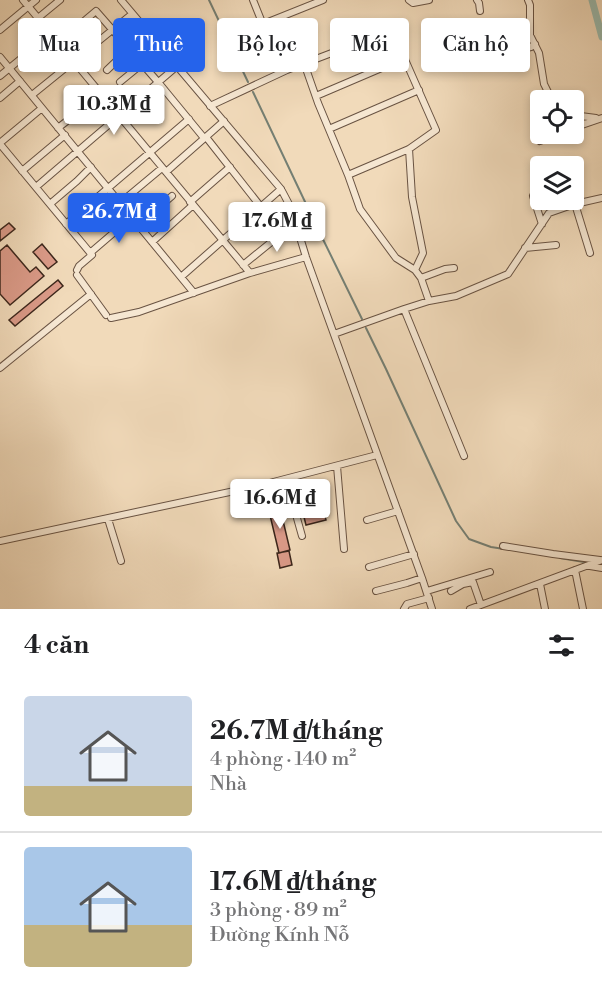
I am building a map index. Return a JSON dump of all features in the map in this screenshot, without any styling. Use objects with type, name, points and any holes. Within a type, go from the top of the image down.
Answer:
[{"type":"street","points":[[23,0],[38,18],[60,0]]},
{"type":"street","points":[[0,30],[36,0]]},
{"type":"street","points":[[121,0],[135,18]]},
{"type":"street","points":[[253,0],[260,18]]},
{"type":"street","points":[[278,18],[322,0]]},
{"type":"street","points":[[409,0],[413,3],[429,0]]},
{"type":"street","points":[[477,0],[480,11]]},
{"type":"street","points":[[528,0],[530,36],[539,53],[547,90]]},
{"type":"street","points":[[88,18],[96,11],[112,30]]},
{"type":"street","points":[[101,39],[132,14]]},
{"type":"street","points":[[530,47],[535,44]]},
{"type":"street","points":[[0,57],[194,293]]},
{"type":"street","points":[[0,76],[18,62]]},
{"type":"street","points":[[107,70],[113,64]]},
{"type":"street","points":[[348,175],[409,149],[436,130],[409,68]]},
{"type":"street","points":[[32,95],[60,72]]},
{"type":"street","points":[[83,72],[250,273]]},
{"type":"street","points":[[120,82],[132,72]]},
{"type":"street","points":[[149,72],[261,207]]},
{"type":"street","points":[[36,188],[171,72]]},
{"type":"street","points":[[181,72],[281,189],[291,208],[306,257],[423,578],[432,609]]},
{"type":"street","points":[[210,106],[282,72]]},
{"type":"street","points":[[307,72],[360,209],[396,258],[415,270],[421,278],[429,302]]},
{"type":"street","points":[[316,96],[372,72]]},
{"type":"street","points":[[0,98],[20,81]]},
{"type":"street","points":[[329,129],[418,90]]},
{"type":"street","points":[[58,128],[101,94]]},
{"type":"street","points":[[42,108],[0,143],[90,253]]},
{"type":"street","points":[[584,117],[599,118]]},
{"type":"street","points":[[584,124],[599,118]]},
{"type":"street","points":[[66,224],[189,119]]},
{"type":"street","points":[[120,203],[224,121]]},
{"type":"street","points":[[22,171],[65,135]]},
{"type":"street","points":[[409,149],[412,197],[423,253],[415,270]]},
{"type":"street","points":[[50,204],[91,167]]},
{"type":"street","points":[[152,242],[230,167]]},
{"type":"street","points":[[181,277],[281,189]]},
{"type":"street","points":[[138,225],[172,195]]},
{"type":"street","points":[[584,202],[602,198]]},
{"type":"street","points":[[538,210],[542,224]]},
{"type":"street","points":[[334,334],[404,309],[456,296],[508,274],[549,213],[558,210]]},
{"type":"street","points":[[577,210],[590,253]]},
{"type":"street","points":[[132,217],[90,253],[92,255],[79,266],[77,272],[108,316],[139,312],[250,273],[306,257]]},
{"type":"street","points":[[243,265],[296,222]]},
{"type":"street","points":[[525,248],[556,245]]},
{"type":"street","points":[[421,278],[454,268]]},
{"type":"street","points":[[0,368],[91,294]]},
{"type":"street","points":[[404,309],[464,456]]},
{"type":"street","points":[[1,539],[108,519],[286,479],[377,455]]},
{"type":"street","points":[[337,466],[344,549]]},
{"type":"street","points":[[286,479],[302,536]]},
{"type":"street","points":[[367,520],[398,511]]},
{"type":"street","points":[[108,519],[121,561]]},
{"type":"street","points":[[503,546],[601,560]]},
{"type":"street","points":[[369,567],[414,554]]},
{"type":"street","points":[[470,609],[601,560]]},
{"type":"street","points":[[588,565],[602,568]]},
{"type":"street","points":[[575,570],[583,609]]},
{"type":"street","points":[[404,609],[407,604],[428,594],[490,572]]},
{"type":"street","points":[[376,591],[423,578]]},
{"type":"street","points":[[451,591],[473,582],[481,605]]},
{"type":"street","points":[[540,584],[545,609]]},
{"type":"building","points":[[9,223],[15,229],[0,241],[0,230]]},
{"type":"building","points":[[42,244],[57,262],[48,269],[33,252]]},
{"type":"building","points":[[7,245],[30,272],[36,267],[44,276],[10,305],[0,294],[0,251]]},
{"type":"building","points":[[58,280],[63,286],[15,326],[9,320]]},
{"type":"building","points":[[321,500],[326,520],[306,525],[301,505]]},
{"type":"building","points":[[280,508],[290,550],[279,553],[269,511]]},
{"type":"building","points":[[289,551],[292,565],[280,568],[277,553]]},
{"type":"waterway","points":[[209,0],[248,82]]},
{"type":"waterway","points":[[592,0],[602,37]]},
{"type":"waterway","points":[[253,92],[362,319]]},
{"type":"waterway","points":[[366,328],[456,521],[469,539],[504,549]]},
{"type":"waterway","points":[[560,558],[590,563]]}]
